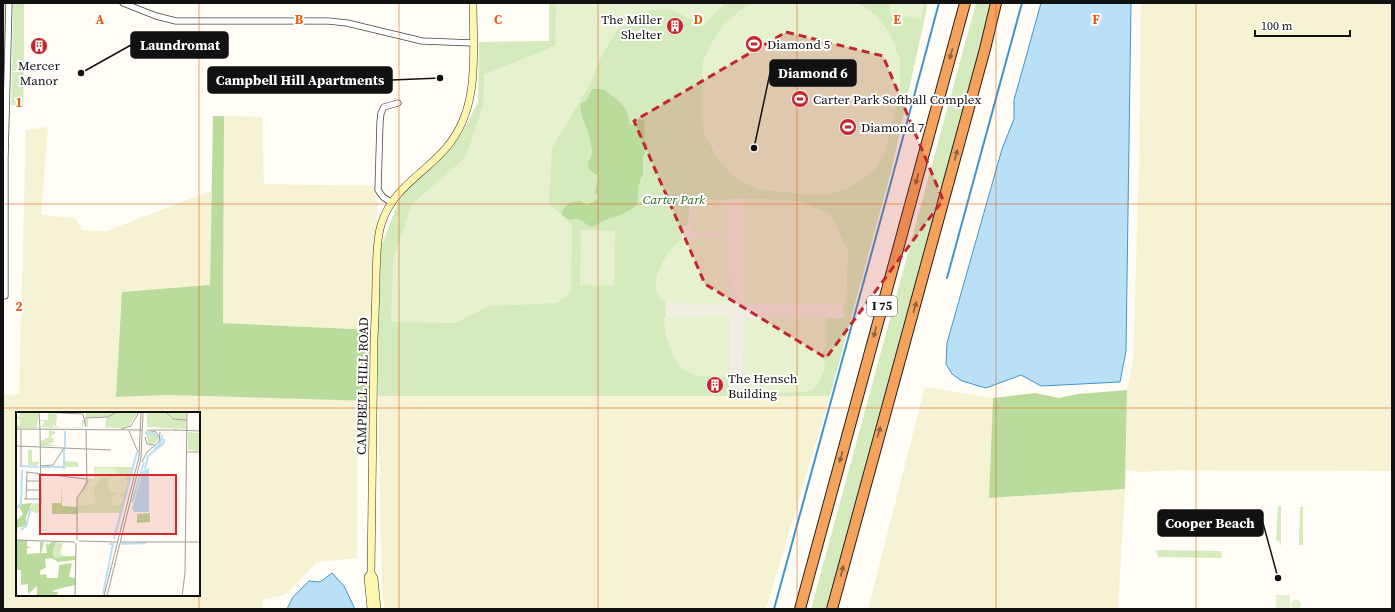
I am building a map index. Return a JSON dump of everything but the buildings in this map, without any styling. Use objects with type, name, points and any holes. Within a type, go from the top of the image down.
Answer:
[{"type":"highway","points":[[955,39],[961,3]]},
{"type":"highway","name":"I 75","points":[[800,609],[965,3]]},
{"type":"highway","name":"I 75","points":[[832,609],[985,49],[996,3]]},
{"type":"highway","points":[[985,49],[1000,3]]},
{"type":"main road","name":"CAMPBELL HILL ROAD","points":[[371,609],[368,578],[371,572],[377,253],[381,225],[392,203],[404,186],[446,148],[462,124],[470,103],[474,80],[473,3]]},
{"type":"main road","name":"CAMPBELL HILL ROAD","points":[[371,572],[374,578],[377,609]]},
{"type":"street","points":[[5,296],[5,63],[9,3]]},
{"type":"street","points":[[123,3],[156,16],[176,20],[328,21],[347,23],[422,41],[473,42]]},
{"type":"street","points":[[392,203],[383,197],[378,190],[380,122],[381,113],[384,107],[398,103]]},
{"type":"highlighted area","points":[[786,32],[883,56],[943,200],[826,358],[705,284],[634,121]]},
{"type":"shaded area","points":[[1141,3],[1392,3],[1392,471],[1178,470],[1140,472],[1126,470],[1127,390],[1133,361],[1139,168]]},
{"type":"shaded area","points":[[224,116],[262,117],[264,184],[378,186],[374,330],[223,323]]},
{"type":"shaded area","points":[[48,127],[41,215],[75,218],[82,230],[106,231],[211,191],[210,286],[116,397],[167,395],[358,400],[357,558],[317,562],[285,595],[263,599],[262,609],[3,609],[3,395],[19,394],[26,130]]},
{"type":"shaded area","points":[[690,198],[693,198],[691,229],[693,232],[726,234],[727,208],[720,200],[743,198],[743,292],[745,301],[756,304],[843,304],[844,318],[749,318],[744,322],[743,389],[728,389],[729,318],[724,316],[666,318],[666,302],[724,305],[728,302],[730,295],[728,237],[703,236],[685,241],[682,240],[682,226],[688,226]]},
{"type":"shaded area","points":[[925,387],[993,398],[989,498],[1125,489],[1118,609],[868,609]]},
{"type":"shaded area","points":[[378,396],[830,396],[766,609],[385,609],[382,593]]},
{"type":"green space","points":[[3,3],[6,3],[5,54],[3,57]]},
{"type":"green space","points":[[13,3],[24,3],[24,63],[19,71],[12,71]]},
{"type":"green space","name":"Carter Park","points":[[549,3],[928,3],[892,168],[830,396],[378,396],[378,305],[381,247],[400,197],[421,174],[446,153],[462,133],[478,102],[479,42],[549,41]]},
{"type":"green space","points":[[556,3],[725,3],[703,26],[673,10],[651,10],[618,29],[602,55],[589,86],[552,148],[549,203],[572,225],[571,292],[557,303],[490,306],[455,323],[391,322],[393,260],[412,204],[466,157],[483,106],[484,74],[555,46]]},
{"type":"green space","name":"Carter Park Softball Complex","points":[[753,3],[858,3],[877,16],[890,34],[900,60],[900,91],[884,155],[873,171],[851,187],[825,195],[802,194],[763,190],[740,182],[719,160],[705,136],[702,121],[702,65],[709,47],[724,25],[739,11]]},
{"type":"green space","points":[[891,3],[924,3],[921,19],[889,13]]},
{"type":"green space","points":[[976,3],[992,3],[826,609],[811,609]]},
{"type":"green space","points":[[24,67],[23,107],[11,105],[12,72],[20,72]]},
{"type":"green space","points":[[592,89],[603,89],[617,100],[627,112],[629,124],[634,125],[639,119],[645,121],[644,141],[648,144],[643,158],[643,175],[639,185],[637,205],[625,213],[590,227],[581,220],[570,220],[562,215],[562,211],[568,204],[581,201],[587,206],[599,198],[595,192],[598,176],[589,170],[588,163],[593,152],[589,134],[581,111],[581,103],[586,101]]},
{"type":"green space","points":[[213,116],[224,116],[223,323],[374,330],[373,401],[167,395],[116,397],[122,292],[210,285]]},
{"type":"green space","points":[[693,198],[720,200],[727,208],[726,234],[693,233],[691,229]]},
{"type":"green space","points":[[743,198],[800,201],[831,214],[848,252],[846,304],[756,304],[745,301],[743,292]]},
{"type":"green space","points":[[581,230],[615,231],[614,286],[580,285]]},
{"type":"green space","points":[[703,236],[728,237],[730,295],[728,302],[724,305],[666,302],[659,297],[656,290],[656,281],[663,261],[675,245],[682,240],[685,241]]},
{"type":"green space","points":[[724,316],[729,318],[730,325],[728,377],[701,376],[686,371],[675,359],[671,351],[666,334],[664,318]]},
{"type":"green space","points":[[749,318],[826,318],[827,343],[822,353],[825,367],[819,382],[813,390],[783,393],[772,390],[743,389],[744,323]]},
{"type":"green space","points":[[1127,390],[1125,489],[989,498],[993,398],[1035,393],[1059,398],[1078,394]]},
{"type":"green space","points":[[1278,506],[1281,506],[1281,545],[1279,545],[1280,542],[1276,540]]},
{"type":"green space","points":[[1300,507],[1303,507],[1303,545],[1299,545]]},
{"type":"green space","points":[[1156,551],[1221,551],[1222,557],[1158,557]]},
{"type":"green space","points":[[1276,595],[1290,595],[1290,609],[1276,609]]},
{"type":"green space","points":[[1296,600],[1301,605],[1296,610],[1291,605]]},
{"type":"water","points":[[1041,3],[1131,3],[1126,351],[1120,382],[1041,386],[1021,375],[986,388],[962,381],[952,374],[946,364],[947,343],[1002,149],[1014,119],[1014,100]]},
{"type":"water","points":[[332,573],[344,586],[355,609],[287,609],[293,597],[309,581],[320,582]]},
{"type":"waterway","points":[[774,609],[939,3]]},
{"type":"waterway","points":[[947,278],[1022,3]]},
{"type":"place","name":"The Miller Shelter","points":[[675,26]]},
{"type":"place","name":"Diamond 5","points":[[754,44]]},
{"type":"place","name":"Mercer Manor","points":[[39,46]]},
{"type":"place","name":"Laundromat","points":[[81,73]]},
{"type":"place","name":"Campbell Hill Apartments","points":[[440,78]]},
{"type":"place","name":"Carter Park Softball Complex","points":[[800,99]]},
{"type":"place","name":"Diamond 7","points":[[848,127]]},
{"type":"place","name":"Diamond 6","points":[[754,148]]},
{"type":"place","name":"The Hensch Building","points":[[715,385]]},
{"type":"place","name":"Cooper Beach","points":[[1278,578]]}]
